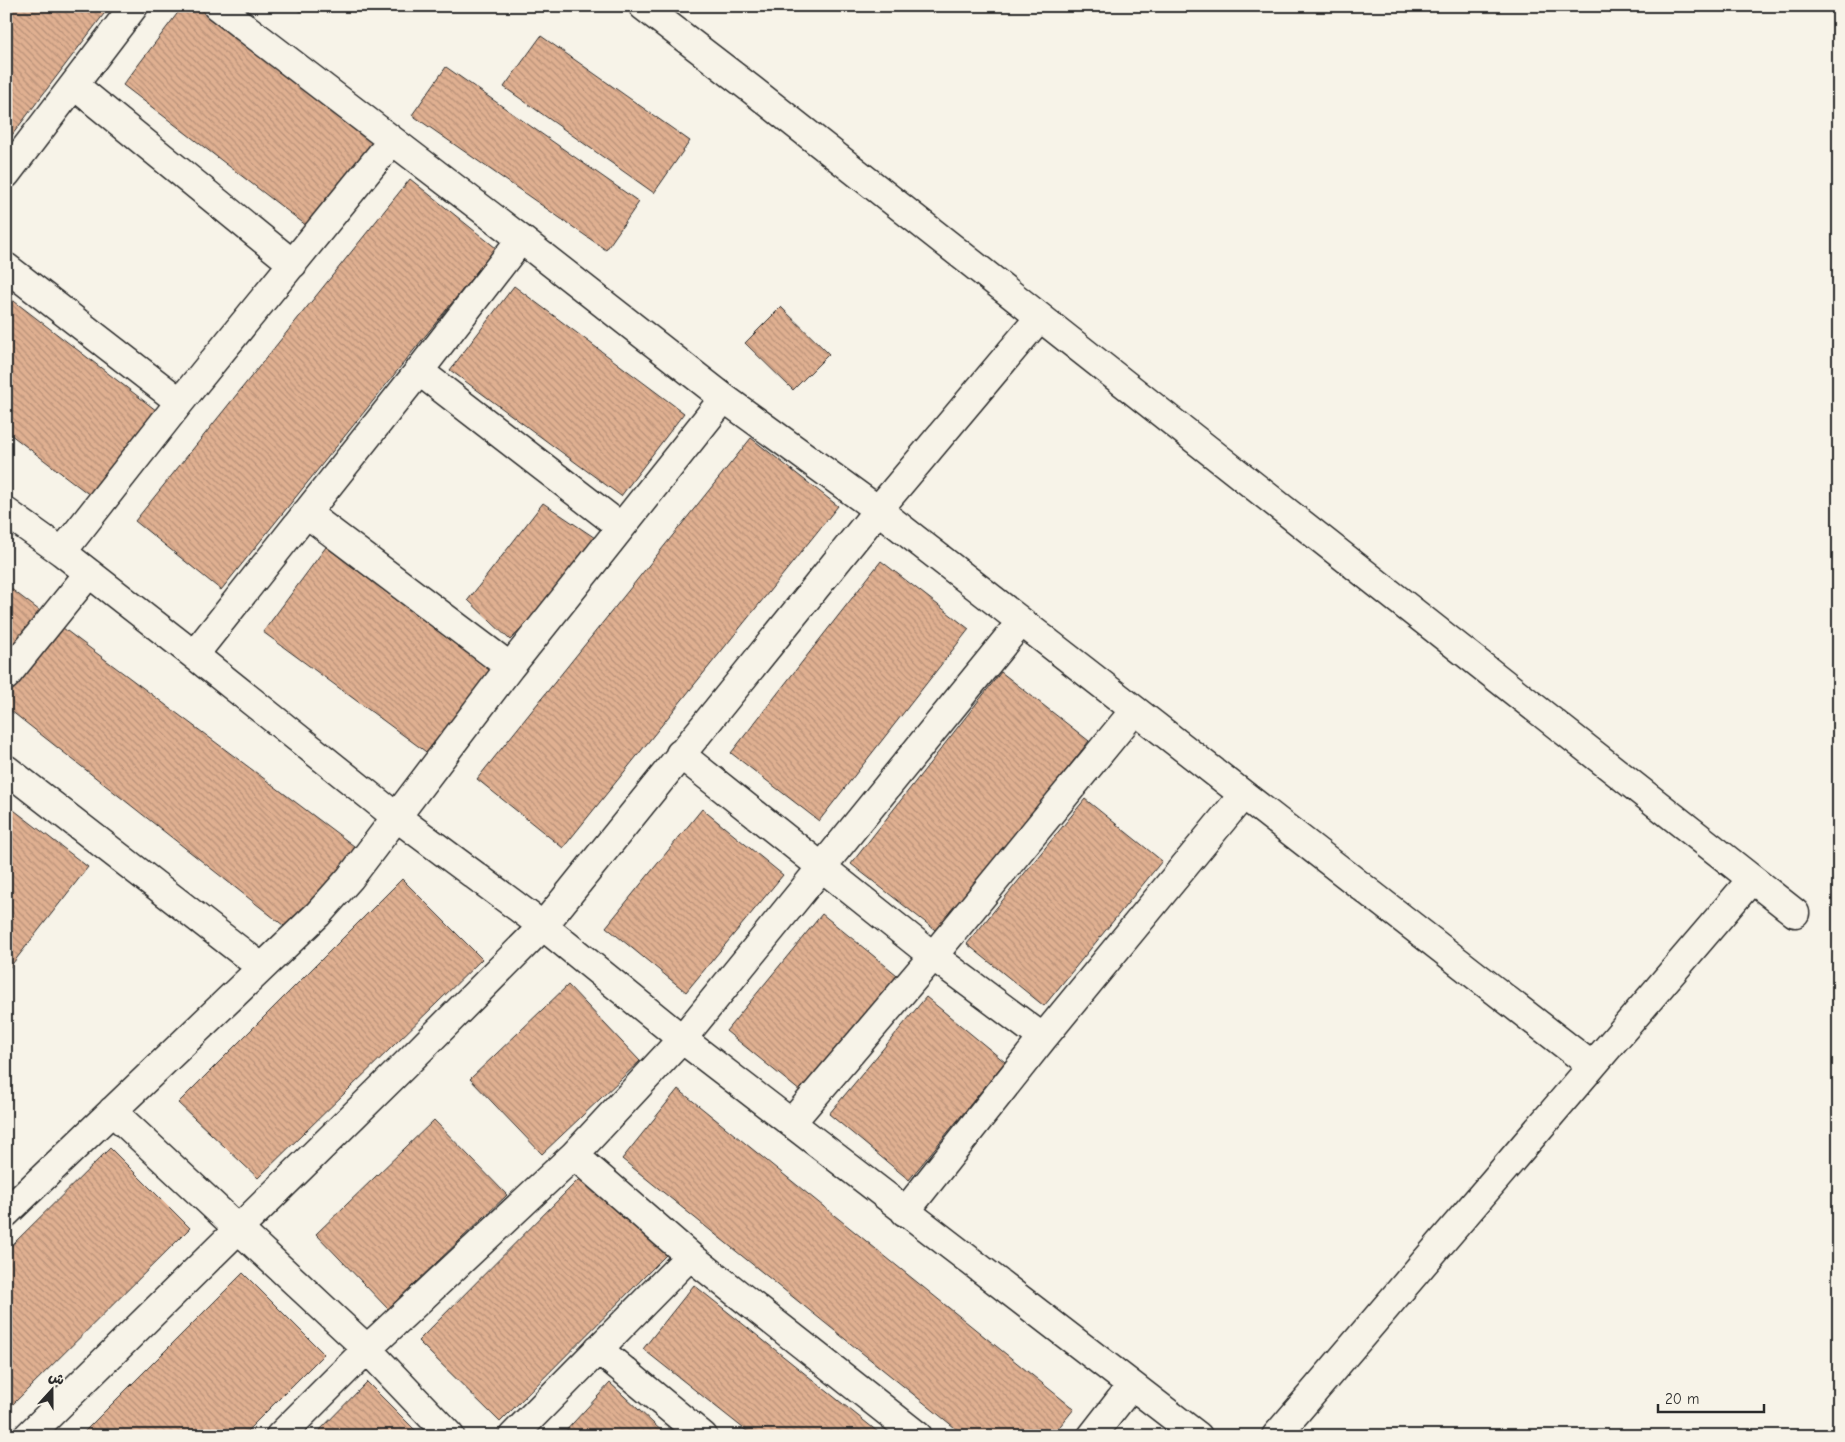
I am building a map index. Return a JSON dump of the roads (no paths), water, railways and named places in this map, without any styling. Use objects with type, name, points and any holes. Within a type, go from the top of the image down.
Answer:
[{"type":"street","points":[[6,174],[134,6]]},
{"type":"street","points":[[217,6],[521,239],[724,398],[878,510],[1592,1066]]},
{"type":"street","points":[[642,6],[752,89],[1795,913]]},
{"type":"street","points":[[74,85],[293,264]]},
{"type":"street","points":[[62,552],[180,402],[392,142]]},
{"type":"street","points":[[194,655],[420,371],[521,239]]},
{"type":"street","points":[[6,267],[180,402]]},
{"type":"street","points":[[28,1436],[409,1061],[542,926],[878,510],[1040,317]]},
{"type":"street","points":[[420,371],[621,527]]},
{"type":"street","points":[[6,1213],[261,966],[318,914],[350,878],[510,667],[724,398]]},
{"type":"street","points":[[6,512],[62,552],[396,816],[542,926],[682,1040],[1198,1436]]},
{"type":"street","points":[[306,513],[510,667]]},
{"type":"street","points":[[6,676],[89,573]]},
{"type":"street","points":[[280,1436],[367,1349],[574,1155],[682,1040],[1020,622]]},
{"type":"street","points":[[791,1123],[933,956],[1134,711]]},
{"type":"street","points":[[680,754],[933,956],[1043,1038]]},
{"type":"street","points":[[6,770],[261,966]]},
{"type":"street","points":[[905,1212],[1043,1038],[1243,795]]},
{"type":"street","points":[[1276,1436],[1752,879]]},
{"type":"street","points":[[112,1111],[367,1349],[450,1436]]},
{"type":"street","points":[[574,1155],[690,1256],[918,1436]]},
{"type":"street","points":[[513,1436],[690,1256]]},
{"type":"street","points":[[598,1349],[698,1434]]},
{"type":"street","points":[[1092,1436],[1131,1386]]}]
